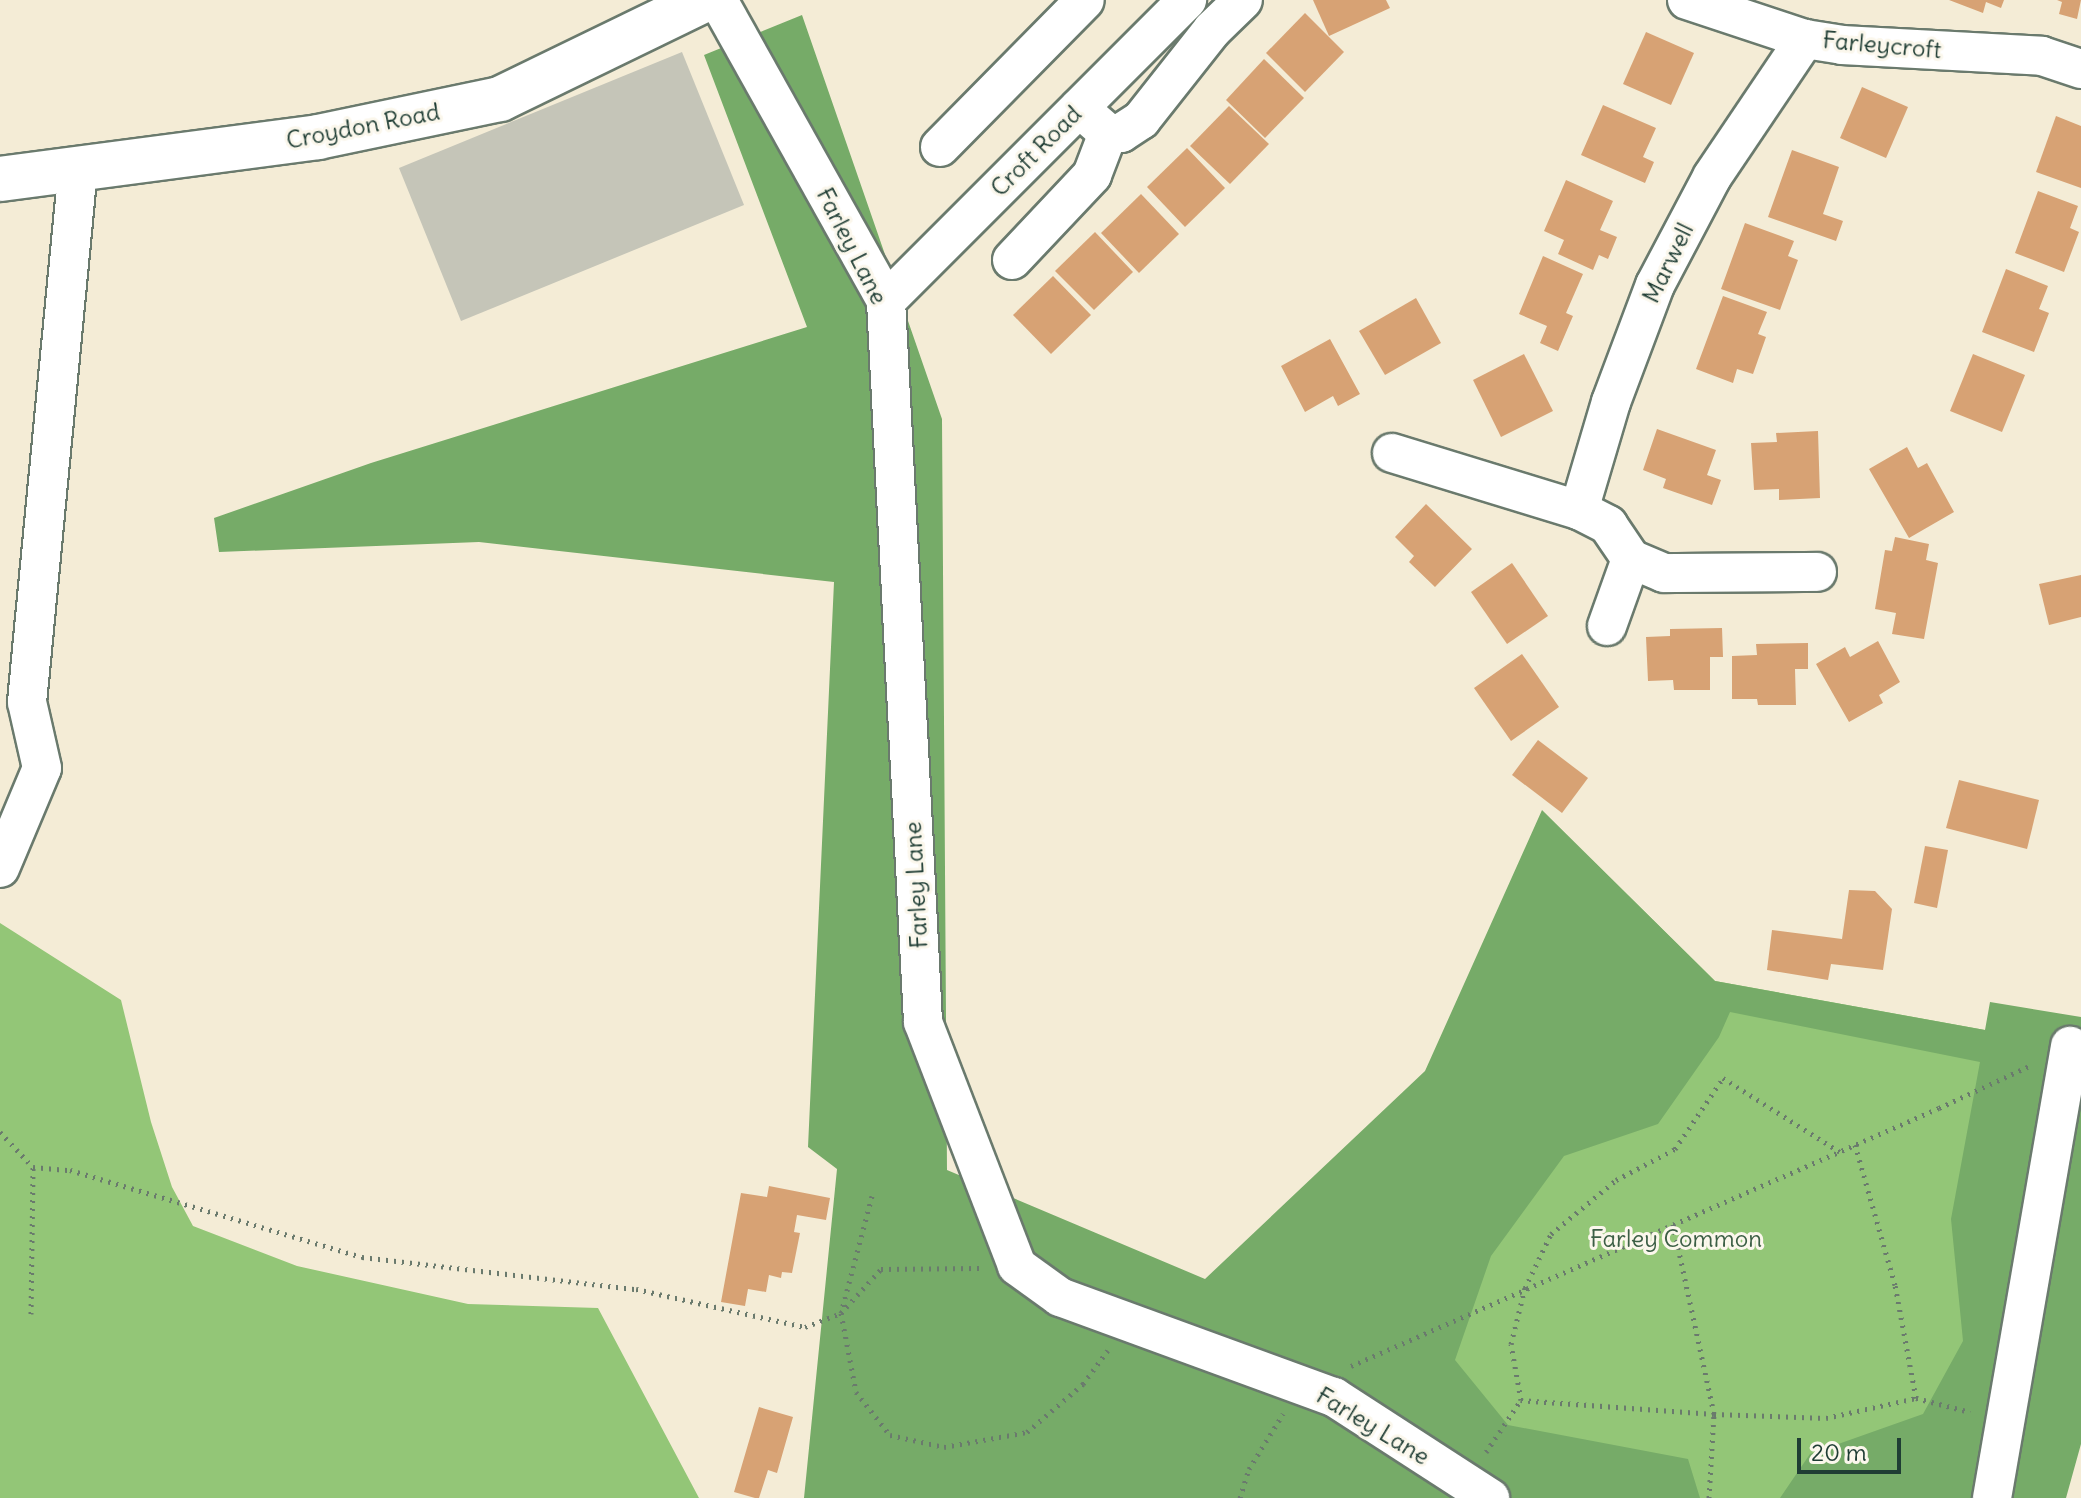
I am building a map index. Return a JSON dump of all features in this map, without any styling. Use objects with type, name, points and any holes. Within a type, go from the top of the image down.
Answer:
[{"type":"main road","name":"Croydon Road","points":[[0,179],[318,137],[500,99],[704,0]]},
{"type":"street","name":"Farley Lane","points":[[718,0],[886,301],[923,1022],[1017,1266],[1060,1297],[1334,1397],[1478,1490]]},
{"type":"street","points":[[940,147],[1085,0]]},
{"type":"street","points":[[1079,108],[1108,133],[1121,133],[1141,120],[1212,30],[1243,0]]},
{"type":"street","name":"Farleycroft","points":[[1687,0],[1805,39],[1842,45],[2042,56],[2081,69]]},
{"type":"street","name":"Croft Road","points":[[886,301],[1079,108],[1165,7]]},
{"type":"street","name":"Marwell","points":[[1579,510],[1611,402],[1655,285],[1712,177],[1805,39]]},
{"type":"street","points":[[1012,260],[1092,175],[1108,133]]},
{"type":"street","points":[[0,868],[42,768],[27,702],[78,168]]},
{"type":"street","points":[[1392,453],[1579,510],[1608,525],[1631,559],[1664,573],[1817,572]]},
{"type":"street","points":[[1607,626],[1631,559]]},
{"type":"street","points":[[1992,1498],[2070,1046]]},
{"type":"path","points":[[1240,1498],[1249,1469],[1303,1386],[1840,1152],[2070,1046]]},
{"type":"path","points":[[1478,1490],[1521,1400],[1511,1344],[1525,1288],[1551,1234],[1616,1180],[1675,1149],[1723,1078],[1840,1152]]},
{"type":"path","points":[[0,1132],[33,1167],[70,1170],[362,1257],[636,1289],[805,1327],[841,1313],[881,1269],[1021,1269]]},
{"type":"path","points":[[1855,1145],[1895,1285],[1916,1398]]},
{"type":"path","points":[[31,1314],[33,1167]]},
{"type":"path","points":[[872,1196],[841,1313],[856,1392],[890,1435],[944,1447],[1027,1432],[1083,1384],[1128,1322]]},
{"type":"path","points":[[1673,1224],[1714,1414],[1709,1498]]},
{"type":"path","points":[[1521,1400],[1714,1414],[1826,1418],[1916,1398],[2005,1421]]},
{"type":"shaded area","points":[[682,52],[744,205],[461,321],[399,168]]},
{"type":"green space","points":[[802,15],[942,419],[947,1170],[1205,1279],[1425,1071],[1542,810],[1715,981],[1985,1030],[1990,1002],[2081,1017],[2081,1444],[2066,1498],[1780,1498],[1810,1454],[1923,1414],[1963,1341],[1951,1219],[1980,1062],[1730,1012],[1719,1037],[1658,1124],[1564,1156],[1491,1256],[1455,1360],[1508,1425],[1688,1459],[1700,1498],[804,1498],[837,1169],[808,1147],[834,582],[479,542],[219,552],[214,518],[371,463],[807,327],[704,55]]},
{"type":"green space","name":"Farley Common","points":[[1592,860],[1715,981],[1985,1030],[1975,1498],[1516,1498],[1340,1387]]},
{"type":"green space","points":[[0,923],[121,1000],[151,1122],[172,1187],[193,1226],[297,1266],[468,1304],[598,1308],[699,1498],[0,1498]]},
{"type":"building","points":[[1313,0],[1386,0],[1390,8],[1329,36]]},
{"type":"building","points":[[1949,0],[2004,0],[2001,8],[1986,2],[1983,13]]},
{"type":"building","points":[[2057,0],[2081,0],[2077,19],[2059,14],[2062,2]]},
{"type":"building","points":[[1305,13],[1344,52],[1305,92],[1266,53]]},
{"type":"building","points":[[1646,32],[1694,53],[1671,105],[1623,84]]},
{"type":"building","points":[[1264,59],[1304,98],[1265,138],[1226,100]]},
{"type":"building","points":[[1862,87],[1908,107],[1886,158],[1840,138]]},
{"type":"building","points":[[1603,105],[1656,128],[1643,157],[1654,162],[1645,183],[1581,155]]},
{"type":"building","points":[[1229,106],[1269,144],[1230,184],[1190,146]]},
{"type":"building","points":[[2056,116],[2081,126],[2081,188],[2036,172]]},
{"type":"building","points":[[1187,148],[1225,188],[1185,227],[1147,187]]},
{"type":"building","points":[[1792,150],[1839,167],[1823,214],[1843,221],[1836,241],[1768,217]]},
{"type":"building","points":[[1566,180],[1613,201],[1600,230],[1617,237],[1608,259],[1599,255],[1593,270],[1558,254],[1564,240],[1544,231]]},
{"type":"building","points":[[2038,191],[2078,206],[2070,228],[2079,232],[2064,272],[2015,253]]},
{"type":"building","points":[[1141,194],[1179,234],[1139,273],[1101,233]]},
{"type":"building","points":[[1745,223],[1794,241],[1788,256],[1798,260],[1780,310],[1721,289]]},
{"type":"building","points":[[1095,232],[1133,272],[1094,310],[1055,271]]},
{"type":"building","points":[[1543,256],[1583,274],[1566,313],[1573,316],[1558,351],[1540,343],[1547,326],[1519,314]]},
{"type":"building","points":[[2006,269],[2048,286],[2039,309],[2049,313],[2034,352],[1982,332]]},
{"type":"building","points":[[1053,276],[1091,315],[1051,354],[1013,315]]},
{"type":"building","points":[[1723,296],[1767,312],[1758,334],[1766,337],[1753,374],[1737,369],[1733,383],[1696,369]]},
{"type":"building","points":[[1416,298],[1441,343],[1385,375],[1359,331]]},
{"type":"building","points":[[1330,339],[1360,394],[1338,406],[1333,396],[1305,412],[1281,366]]},
{"type":"building","points":[[1524,354],[1553,411],[1501,437],[1473,380]]},
{"type":"building","points":[[1973,354],[2025,375],[2002,432],[1950,411]]},
{"type":"building","points":[[1657,429],[1716,450],[1707,475],[1721,480],[1712,505],[1663,488],[1666,479],[1643,470]]},
{"type":"building","points":[[1818,431],[1820,498],[1779,500],[1779,489],[1754,490],[1751,443],[1777,442],[1776,433]]},
{"type":"building","points":[[1907,447],[1918,468],[1927,463],[1954,512],[1909,538],[1869,469]]},
{"type":"building","points":[[1426,504],[1472,549],[1435,587],[1409,562],[1414,556],[1395,537]]},
{"type":"building","points":[[1895,537],[1929,544],[1926,560],[1938,563],[1924,639],[1892,634],[1896,613],[1875,609],[1885,550],[1892,551]]},
{"type":"building","points":[[1512,563],[1548,616],[1507,644],[1471,592]]},
{"type":"building","points":[[2081,575],[2081,617],[2049,625],[2039,584]]},
{"type":"building","points":[[1722,628],[1723,657],[1710,657],[1710,690],[1674,690],[1673,680],[1648,681],[1646,637],[1670,636],[1670,629]]},
{"type":"building","points":[[1878,641],[1900,682],[1879,695],[1883,703],[1849,722],[1816,664],[1845,647],[1850,657]]},
{"type":"building","points":[[1808,643],[1808,669],[1795,669],[1796,705],[1758,705],[1757,699],[1732,699],[1732,656],[1757,655],[1756,644]]},
{"type":"building","points":[[1522,654],[1559,707],[1511,741],[1474,688]]},
{"type":"building","points":[[1538,740],[1588,778],[1562,813],[1512,775]]},
{"type":"building","points":[[1959,780],[2039,800],[2027,849],[1946,828]]},
{"type":"building","points":[[1925,846],[1948,850],[1937,908],[1914,903]]},
{"type":"building","points":[[1849,890],[1875,891],[1892,909],[1883,970],[1831,964],[1828,980],[1767,970],[1772,930],[1842,939]]},
{"type":"building","points":[[769,1186],[830,1198],[826,1220],[797,1215],[794,1232],[800,1233],[792,1273],[782,1272],[781,1278],[769,1275],[766,1292],[748,1289],[745,1306],[721,1302],[741,1193],[767,1197]]},
{"type":"building","points":[[759,1407],[793,1417],[777,1473],[768,1470],[759,1498],[755,1498],[734,1492]]}]
